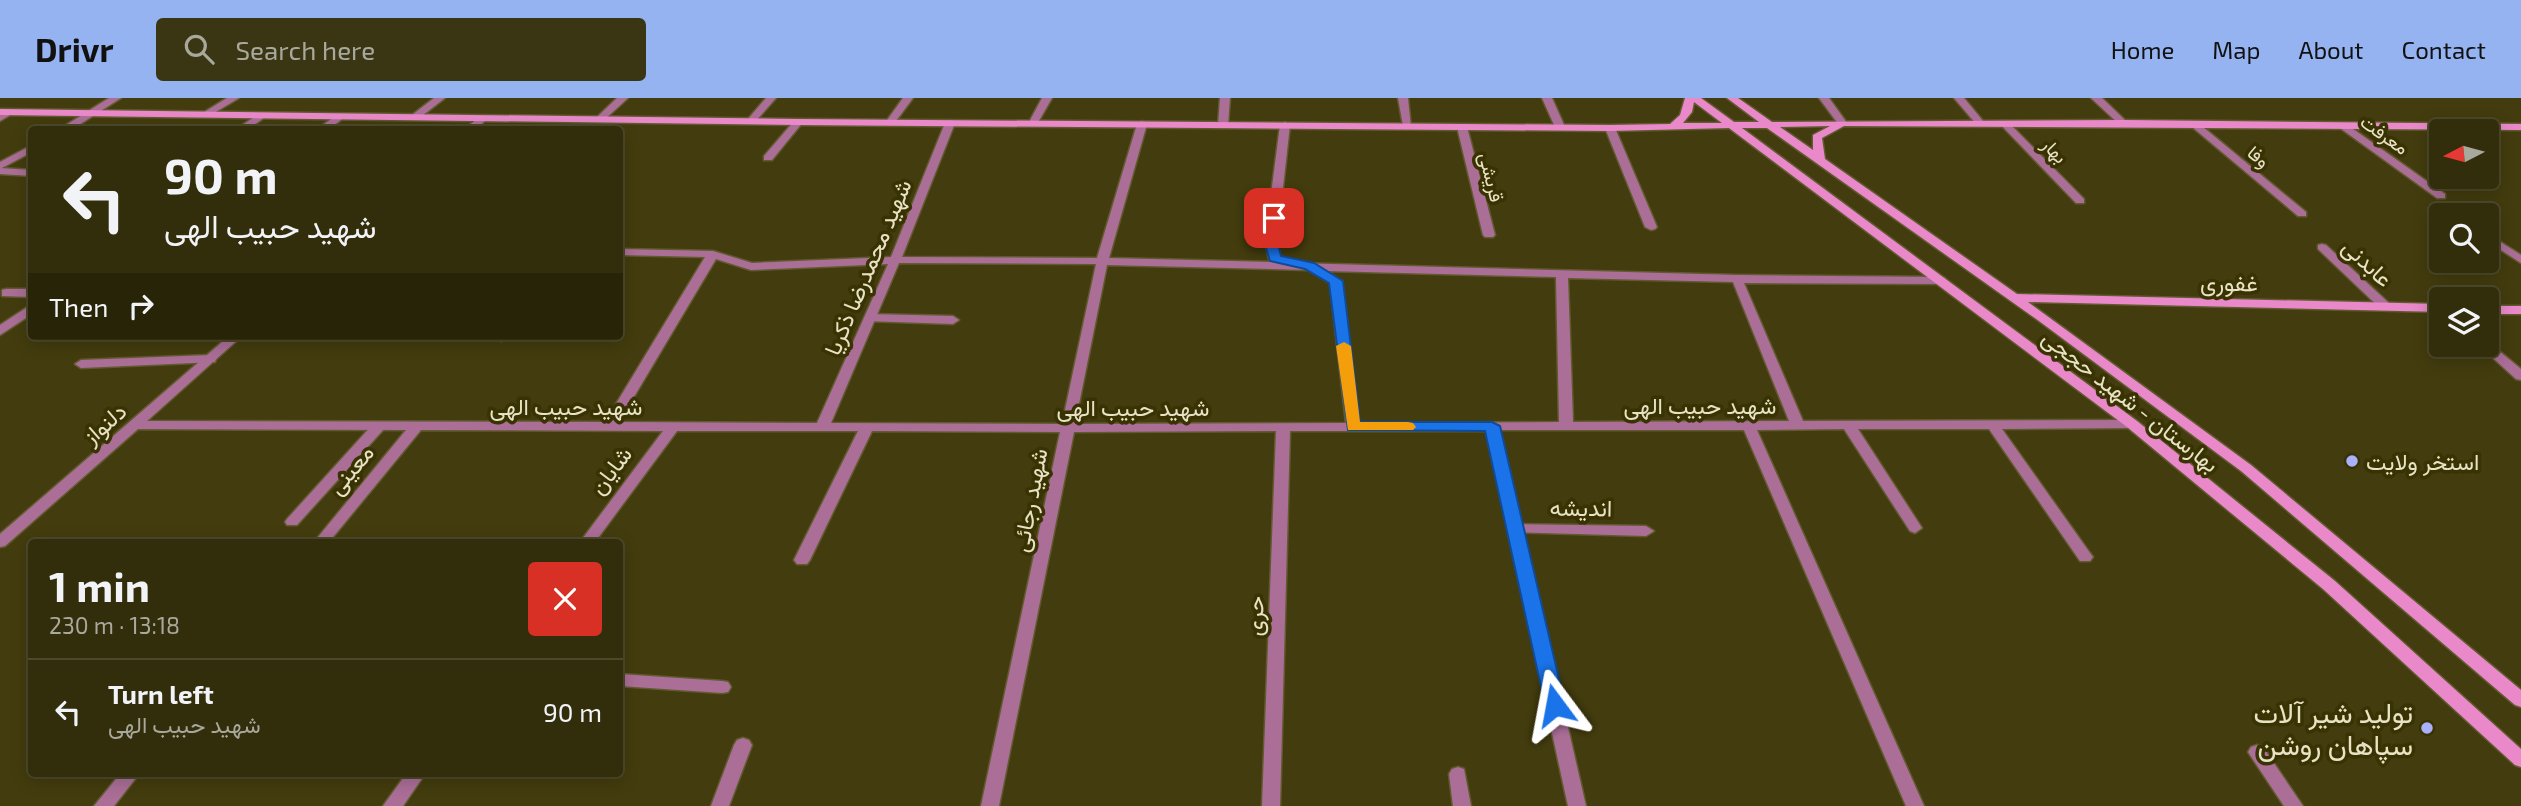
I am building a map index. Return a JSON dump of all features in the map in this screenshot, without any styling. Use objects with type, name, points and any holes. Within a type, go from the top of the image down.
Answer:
[{"type":"main road","points":[[1670,128],[1682,121],[1689,112],[1690,98]]},
{"type":"main road","name":"بهارستان - شهید حججی","points":[[1695,98],[2132,424],[2329,585],[2521,760]]},
{"type":"main road","name":"بهارستان - شهید حججی","points":[[1732,98],[2015,298],[2246,468],[2521,700]]},
{"type":"main road","points":[[5,112],[890,123],[1610,128],[1843,123],[2521,127]]},
{"type":"main road","points":[[1821,162],[1817,137],[1843,123]]},
{"type":"main road","name":"غفوری","points":[[2015,298],[2429,309]]},
{"type":"main road","points":[[2499,310],[2521,310]]},
{"type":"street","points":[[69,126],[117,98]]},
{"type":"street","points":[[206,114],[234,98]]},
{"type":"street","points":[[415,117],[440,98]]},
{"type":"street","points":[[600,119],[623,98]]},
{"type":"street","points":[[751,121],[771,98]]},
{"type":"street","points":[[890,123],[908,98]]},
{"type":"street","points":[[1033,124],[1047,98]]},
{"type":"street","points":[[1223,125],[1225,98]]},
{"type":"street","points":[[1403,98],[1408,126]]},
{"type":"street","points":[[1547,98],[1560,127]]},
{"type":"street","points":[[1824,98],[1843,123]]},
{"type":"street","points":[[1959,98],[1980,123]]},
{"type":"street","points":[[2096,98],[2123,123]]},
{"type":"street","points":[[0,118],[5,112]]},
{"type":"street","points":[[246,126],[263,115]]},
{"type":"street","points":[[327,126],[341,116]]},
{"type":"street","points":[[474,126],[483,118]]},
{"type":"street","points":[[768,158],[798,122]]},
{"type":"street","name":"شهید محمدرضا ذکریا","points":[[822,427],[895,260],[950,123]]},
{"type":"street","name":"بهار","points":[[2004,123],[2080,201]]},
{"type":"street","name":"شهید رجائی","points":[[990,806],[1102,261],[1142,124]]},
{"type":"street","name":"وفا","points":[[2194,124],[2302,214]]},
{"type":"street","points":[[1285,125],[1271,241],[1275,259],[1310,266],[1336,281],[1353,427]]},
{"type":"street","name":"معرفت","points":[[2343,126],[2441,196]]},
{"type":"street","name":"قریشی","points":[[1462,127],[1489,235]]},
{"type":"street","points":[[1610,128],[1651,227]]},
{"type":"street","points":[[0,169],[28,151]]},
{"type":"street","points":[[0,169],[28,172]]},
{"type":"street","points":[[2499,245],[2521,260]]},
{"type":"street","name":"عابدنی","points":[[2322,247],[2386,307]]},
{"type":"street","points":[[623,252],[713,254],[751,267],[895,260],[1102,261],[1562,275],[1941,281]]},
{"type":"street","points":[[609,427],[713,254]]},
{"type":"street","points":[[1562,275],[1566,426]]},
{"type":"street","points":[[1737,279],[1798,426]]},
{"type":"street","points":[[6,292],[28,293]]},
{"type":"street","points":[[0,331],[28,312]]},
{"type":"street","points":[[870,318],[953,320]]},
{"type":"street","name":"دلنواز","points":[[0,542],[231,340]]},
{"type":"street","points":[[2499,357],[2521,376]]},
{"type":"street","points":[[81,364],[210,359]]},
{"type":"street","name":"شهید حبیب الهی","points":[[134,425],[1067,428],[2132,424]]},
{"type":"street","points":[[1848,425],[1915,528]]},
{"type":"street","points":[[1993,425],[2085,557]]},
{"type":"street","points":[[292,522],[380,426]]},
{"type":"street","name":"معینی","points":[[323,539],[417,426]]},
{"type":"street","points":[[1492,426],[1577,806]]},
{"type":"street","points":[[1749,426],[1915,806]]},
{"type":"street","name":"شایان","points":[[589,539],[673,427]]},
{"type":"street","points":[[802,560],[867,427]]},
{"type":"street","name":"حری","points":[[1271,806],[1283,427]]},
{"type":"street","name":"اندیشه","points":[[1515,529],[1647,531]]},
{"type":"street","points":[[623,680],[722,687]]},
{"type":"street","points":[[720,806],[743,745]]},
{"type":"street","points":[[2257,751],[2294,806]]},
{"type":"street","points":[[1458,774],[1462,806]]},
{"type":"street","points":[[103,806],[127,777]]},
{"type":"street","points":[[392,806],[414,777]]},
{"type":"slow traffic","points":[[1344,346],[1353,427],[1408,427]]},
{"type":"place","name":"استخر ولایت","points":[[2352,461]]},
{"type":"place","name":"تولید شیر آلات سپاهان روشن","points":[[2427,728]]},
{"type":"route","points":[[1274,218],[1271,241],[1275,259],[1310,266],[1336,281],[1353,427],[1492,426],[1555,705]]}]
